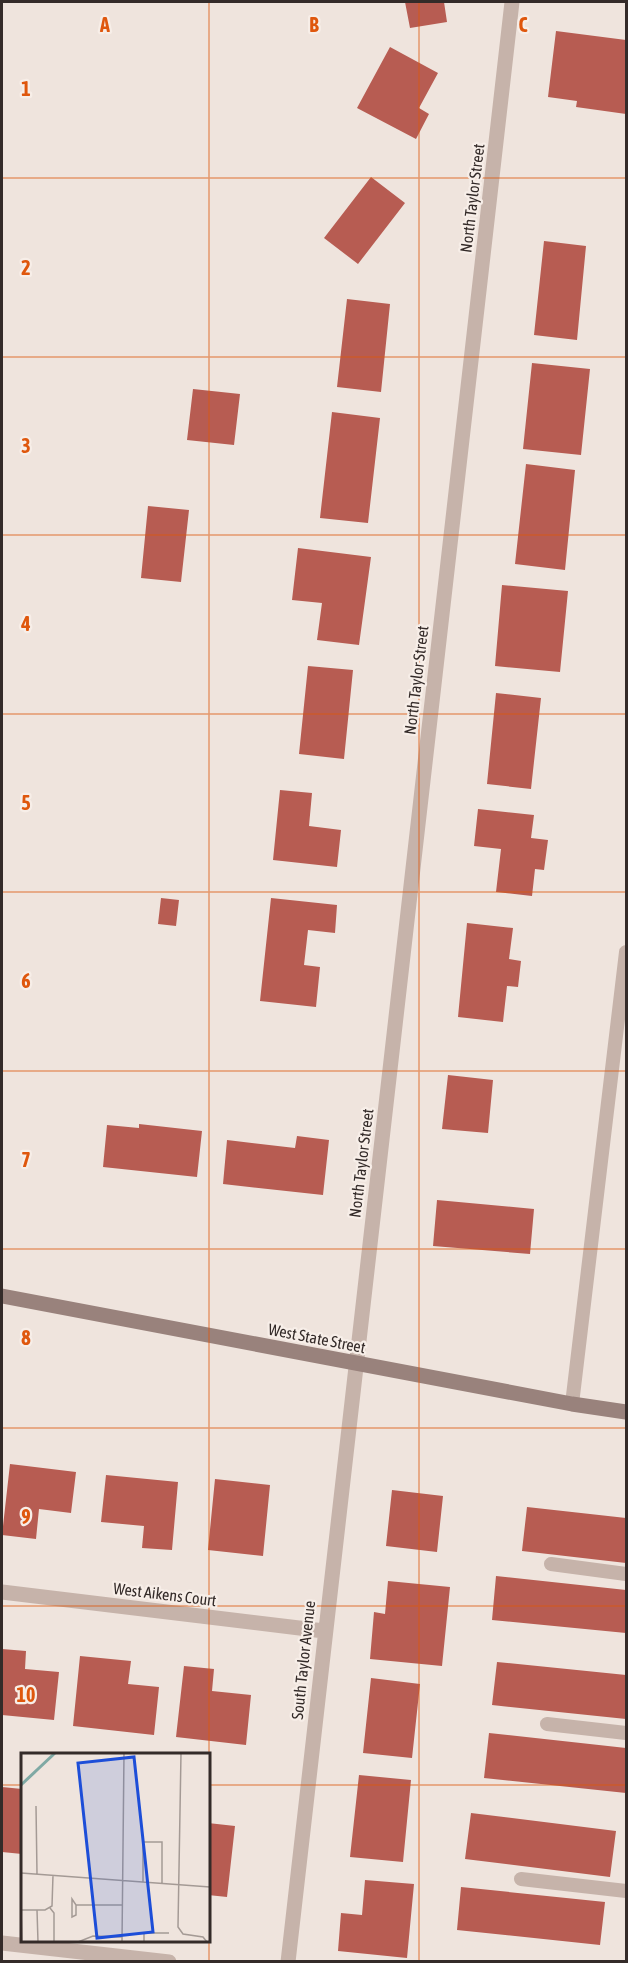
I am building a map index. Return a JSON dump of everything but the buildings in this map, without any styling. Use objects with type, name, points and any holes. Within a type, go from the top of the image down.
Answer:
[{"type":"main road","name":"West State Street","points":[[2,1296],[572,1404],[627,1412]]},
{"type":"street","name":"North Taylor Street","points":[[356,1363],[512,2]]},
{"type":"street","name":"South Taylor Avenue","points":[[288,1962],[356,1363]]},
{"type":"street","name":"West Aikens Court","points":[[2,1592],[324,1631]]},
{"type":"street","points":[[2,1943],[169,1962]]},
{"type":"lane","points":[[572,1404],[622,976],[625,952],[627,952]]},
{"type":"lane","points":[[551,1564],[627,1574]]},
{"type":"lane","points":[[547,1724],[627,1733]]},
{"type":"lane","points":[[522,1879],[627,1891]]}]
